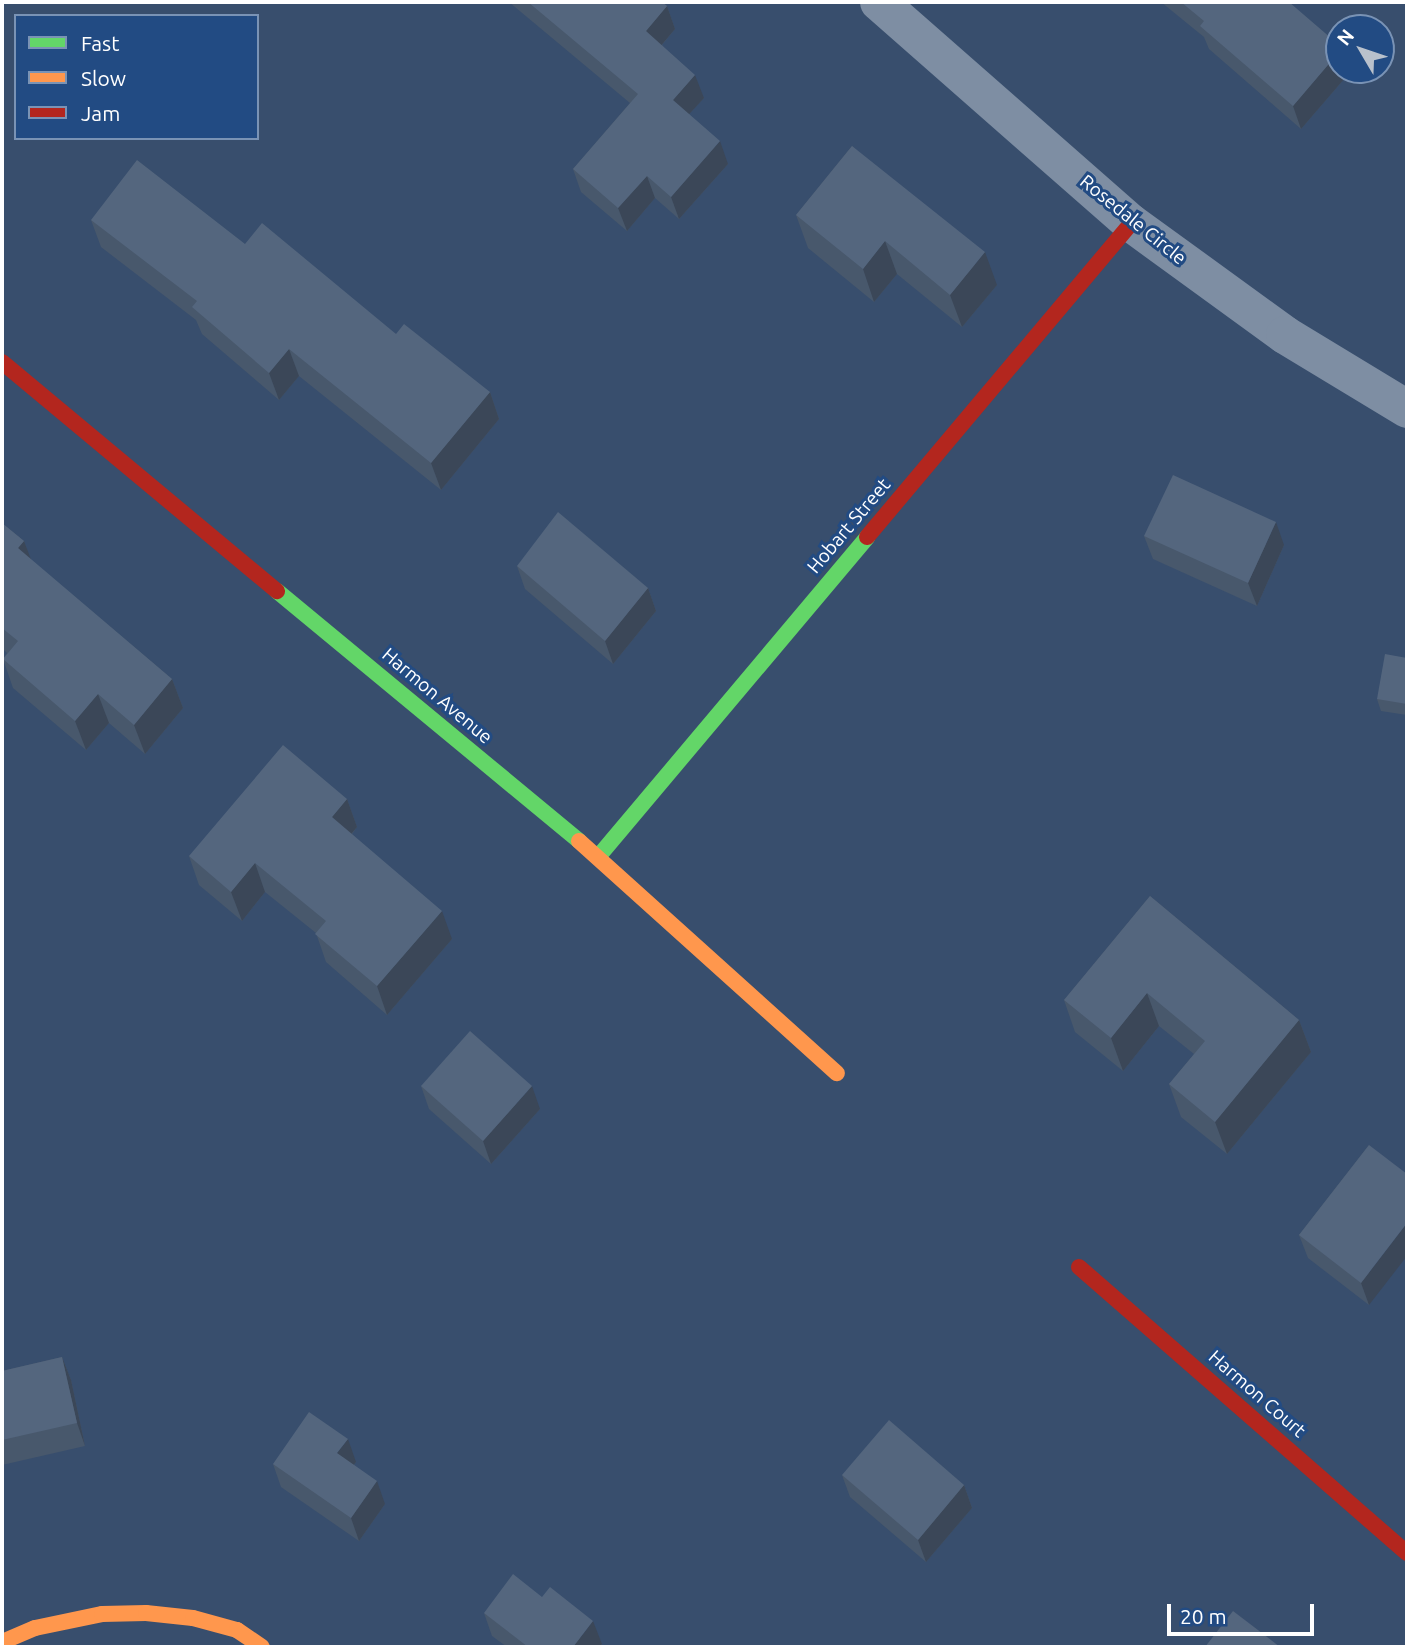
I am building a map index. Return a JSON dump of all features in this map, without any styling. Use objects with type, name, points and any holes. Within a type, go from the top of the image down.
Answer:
[{"type":"street","name":"Rosedale Circle","points":[[879,2],[1131,223],[1285,335],[1407,409]]},
{"type":"street","name":"Hobart Street","points":[[598,857],[1131,223]]},
{"type":"street","name":"Harmon Avenue","points":[[2,362],[598,857],[837,1073]]},
{"type":"street","name":"Harmon Court","points":[[1079,1267],[1407,1553]]},
{"type":"street","points":[[2,1642],[35,1628],[102,1614],[146,1613],[193,1618],[237,1630],[262,1647]]},
{"type":"building","points":[[528,2],[662,2],[667,6],[646,31],[695,75],[673,100],[720,141],[671,197],[647,176],[618,208],[573,169],[638,94]]},
{"type":"building","points":[[1181,2],[1289,2],[1325,33],[1325,68],[1293,106],[1200,26],[1204,21]]},
{"type":"building","points":[[852,146],[985,252],[950,295],[885,241],[863,269],[796,215]]},
{"type":"building","points":[[137,160],[245,244],[262,223],[396,334],[404,324],[490,392],[431,463],[289,349],[269,373],[192,307],[197,301],[91,220]]},
{"type":"building","points":[[1173,475],[1276,522],[1248,583],[1144,536]]},
{"type":"building","points":[[558,512],[648,588],[605,641],[517,566]]},
{"type":"building","points":[[2,523],[24,541],[18,548],[172,679],[134,725],[98,694],[75,721],[3,659],[18,641],[2,628]]},
{"type":"building","points":[[1385,654],[1407,658],[1407,704],[1377,699]]},
{"type":"building","points":[[283,745],[347,799],[332,817],[442,911],[377,986],[315,934],[326,921],[255,863],[231,892],[189,856]]},
{"type":"building","points":[[1150,896],[1299,1020],[1215,1122],[1169,1084],[1205,1041],[1147,993],[1111,1038],[1064,1000]]},
{"type":"building","points":[[470,1031],[532,1086],[483,1141],[421,1086]]},
{"type":"building","points":[[1369,1145],[1407,1174],[1407,1223],[1361,1283],[1299,1235]]},
{"type":"building","points":[[62,1357],[77,1423],[2,1440],[2,1371]]},
{"type":"building","points":[[309,1412],[348,1439],[337,1453],[377,1481],[351,1518],[273,1464]]},
{"type":"building","points":[[889,1420],[964,1485],[918,1540],[842,1475]]},
{"type":"building","points":[[513,1574],[542,1597],[550,1587],[593,1621],[573,1647],[528,1647],[484,1613]]},
{"type":"building","points":[[1233,1611],[1280,1647],[1205,1647]]},
{"type":"traffic: fast","points":[[598,857],[867,537]]},
{"type":"traffic: fast","points":[[277,591],[579,841]]},
{"type":"traffic: slow","points":[[579,841],[837,1073]]},
{"type":"traffic: slow","points":[[2,1642],[35,1628],[102,1614],[146,1613],[193,1618],[237,1630],[262,1647]]},
{"type":"traffic: jam","points":[[867,537],[1131,223]]},
{"type":"traffic: jam","points":[[2,362],[277,591]]},
{"type":"traffic: jam","points":[[1079,1267],[1407,1553]]}]
